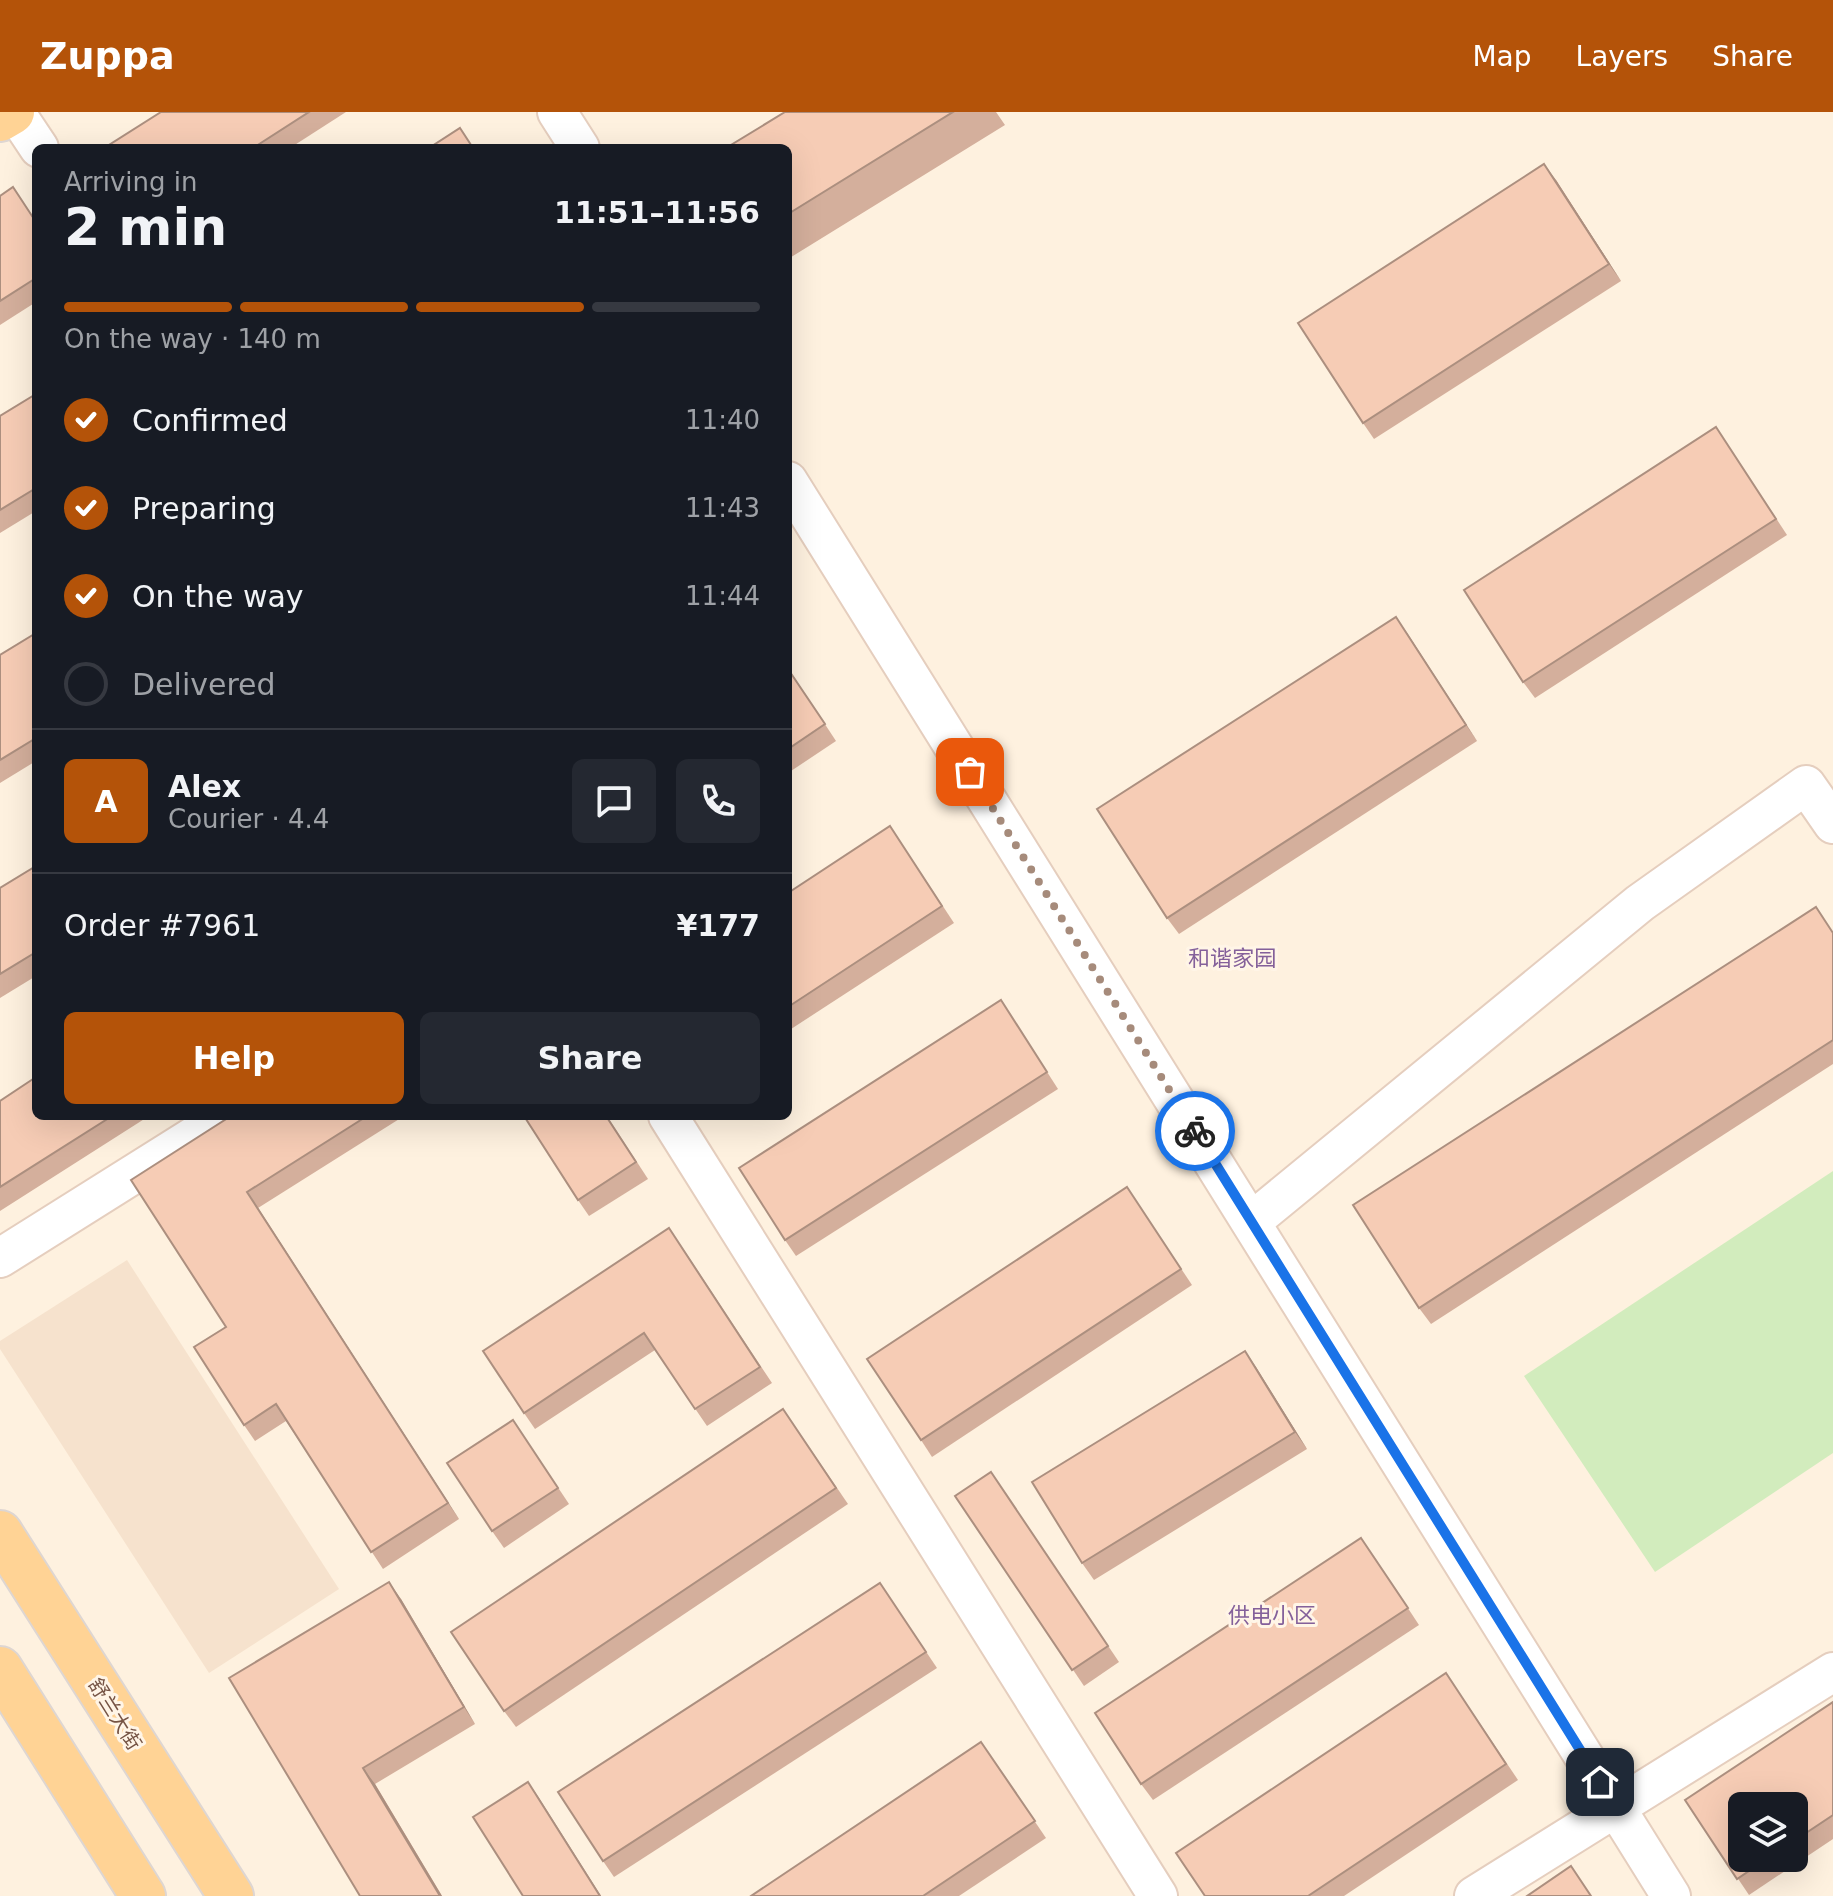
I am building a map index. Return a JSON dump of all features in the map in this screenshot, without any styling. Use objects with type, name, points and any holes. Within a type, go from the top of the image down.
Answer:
[{"type":"main road","points":[[0,119],[13,112]]},
{"type":"main road","name":"舒兰大街","points":[[0,1533],[231,1896]]},
{"type":"main road","points":[[0,1669],[143,1896]]},
{"type":"street","points":[[13,112],[36,144]]},
{"type":"street","points":[[557,112],[577,144]]},
{"type":"street","points":[[792,487],[1671,1896]]},
{"type":"street","points":[[1251,1222],[1640,903],[1806,785],[1833,824]]},
{"type":"street","points":[[0,1258],[220,1120]]},
{"type":"street","points":[[671,1120],[1158,1896]]},
{"type":"street","points":[[1474,1896],[1833,1672]]},
{"type":"shaded area","points":[[127,1260],[339,1589],[209,1673],[0,1349],[0,1341]]},
{"type":"green space","points":[[1833,1171],[1833,1453],[1655,1572],[1524,1376]]},
{"type":"building","points":[[161,112],[309,112],[259,144],[111,144]]},
{"type":"building","points":[[785,112],[953,112],[792,212],[792,144],[733,144]]},
{"type":"building","points":[[460,128],[470,144],[435,144]]},
{"type":"building","points":[[1544,164],[1609,264],[1363,423],[1298,323]]},
{"type":"building","points":[[13,187],[32,216],[32,281],[0,301],[0,196]]},
{"type":"building","points":[[32,396],[32,490],[0,510],[0,416]]},
{"type":"building","points":[[1716,427],[1776,519],[1523,682],[1464,590]]},
{"type":"building","points":[[1396,617],[1466,725],[1167,918],[1097,809]]},
{"type":"building","points":[[32,635],[32,740],[0,760],[0,655]]},
{"type":"building","points":[[792,675],[825,724],[792,746]]},
{"type":"building","points":[[890,826],[942,906],[792,1004],[792,890]]},
{"type":"building","points":[[32,868],[32,954],[0,974],[0,888]]},
{"type":"building","points":[[1816,907],[1833,933],[1833,1040],[1419,1308],[1353,1205]]},
{"type":"building","points":[[1001,1000],[1047,1072],[785,1240],[739,1168]]},
{"type":"building","points":[[32,1080],[32,1120],[106,1120],[0,1187],[0,1101]]},
{"type":"building","points":[[225,1120],[361,1120],[247,1192],[448,1503],[371,1552],[276,1404],[244,1425],[194,1347],[226,1327],[131,1180]]},
{"type":"building","points":[[527,1120],[609,1120],[636,1162],[578,1200]]},
{"type":"building","points":[[1127,1187],[1181,1269],[921,1440],[867,1359]]},
{"type":"building","points":[[669,1228],[760,1367],[695,1409],[644,1333],[524,1413],[483,1351]]},
{"type":"building","points":[[1245,1351],[1295,1432],[1082,1563],[1032,1482]]},
{"type":"building","points":[[783,1409],[836,1488],[504,1711],[451,1632]]},
{"type":"building","points":[[513,1420],[558,1488],[492,1531],[447,1463]]},
{"type":"building","points":[[991,1472],[1108,1646],[1072,1670],[955,1496]]},
{"type":"building","points":[[1361,1538],[1408,1608],[1141,1784],[1095,1713]]},
{"type":"building","points":[[389,1582],[464,1707],[363,1768],[440,1896],[360,1896],[229,1678]]},
{"type":"building","points":[[880,1583],[926,1652],[603,1861],[558,1792]]},
{"type":"building","points":[[1446,1673],[1506,1764],[1308,1896],[1205,1896],[1176,1853]]},
{"type":"building","points":[[1833,1702],[1833,1815],[1808,1832],[1808,1792],[1728,1792],[1728,1865],[1685,1800]]},
{"type":"building","points":[[981,1742],[1035,1821],[923,1896],[751,1896]]},
{"type":"building","points":[[528,1782],[600,1896],[523,1896],[473,1817]]},
{"type":"building","points":[[1571,1866],[1591,1896],[1527,1896]]},
{"type":"building","points":[[1732,1872],[1747,1872],[1737,1879]]},
{"type":"way so far","points":[[970,772],[1195,1131]]},
{"type":"district","name":"和谐家园","points":[[1232,958]]},
{"type":"district","name":"供电小区","points":[[1272,1615]]},
{"type":"route","points":[[1195,1131],[1600,1782]]}]
